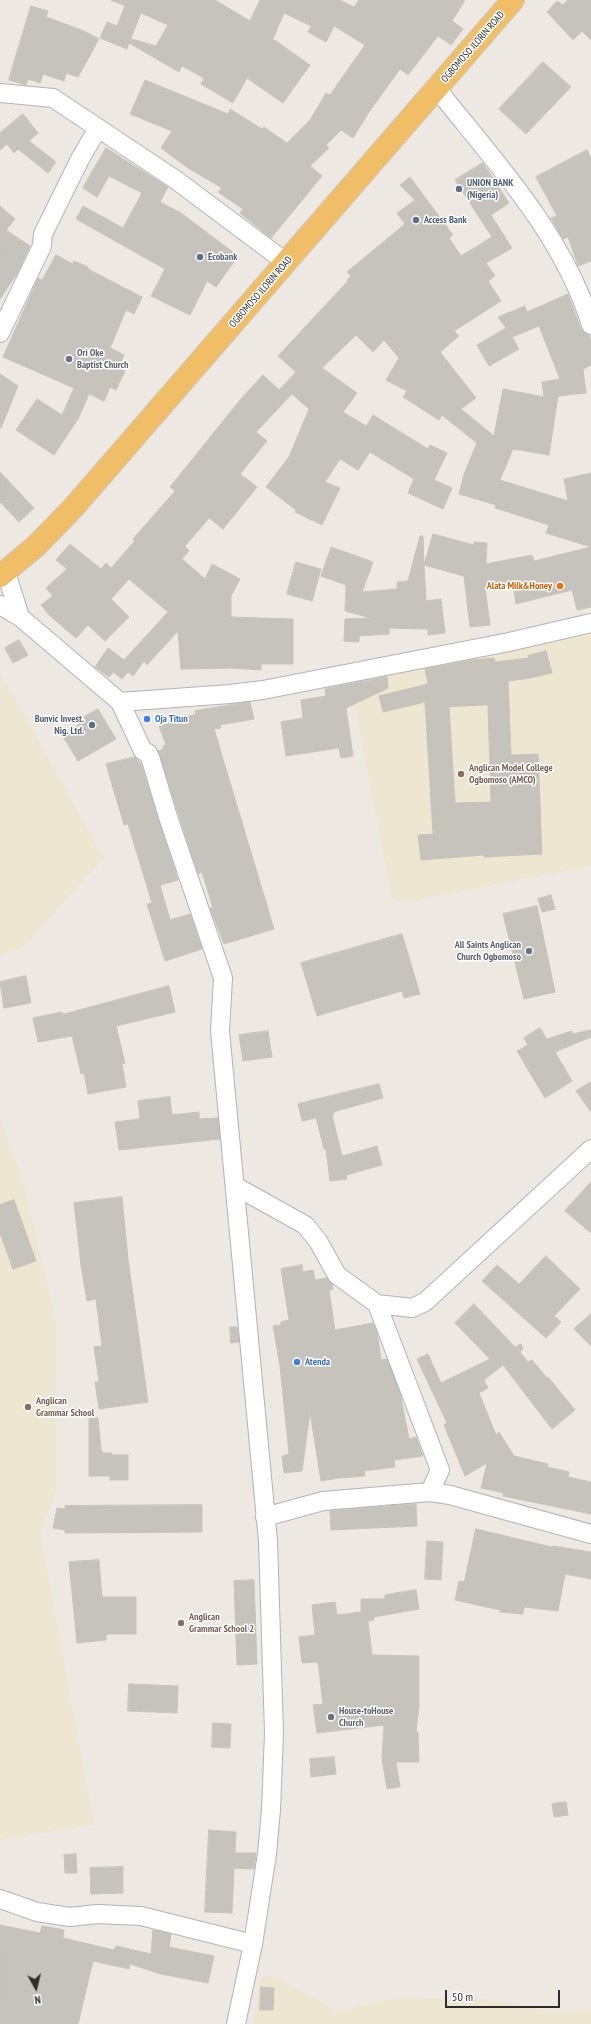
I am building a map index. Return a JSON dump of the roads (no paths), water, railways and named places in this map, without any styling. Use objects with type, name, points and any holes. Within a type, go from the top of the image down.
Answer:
[{"type":"highway","name":"OGBOMOSO ILORIN ROAD","points":[[3,574],[36,546],[73,508],[287,263],[513,0]]},
{"type":"street","points":[[437,89],[538,218],[583,300],[591,325]]},
{"type":"street","points":[[0,93],[53,98],[176,180],[287,263]]},
{"type":"street","points":[[0,333],[42,246],[43,234],[80,159],[98,128]]},
{"type":"street","points":[[3,574],[20,617]]},
{"type":"street","points":[[0,605],[20,617],[120,702],[143,751],[148,753],[151,760],[166,810],[223,978],[220,1031],[268,1540],[274,1741],[271,1810],[267,1854],[253,1944],[236,2024]]},
{"type":"street","points":[[120,702],[230,694],[263,690],[509,642],[591,623]]},
{"type":"street","points":[[235,1186],[305,1225],[318,1241],[337,1275],[377,1304],[412,1308],[425,1302],[591,1149]]},
{"type":"street","points":[[377,1304],[440,1470],[430,1492]]},
{"type":"street","points":[[265,1517],[323,1501],[430,1492],[450,1495],[591,1534]]},
{"type":"street","points":[[0,1899],[37,1912],[70,1917],[97,1914],[141,1916],[253,1944]]},
{"type":"place","name":"UNION BANK (Nigeria)","points":[[459,189]]},
{"type":"place","name":"Access Bank","points":[[416,220]]},
{"type":"place","name":"Ecobank","points":[[200,257]]},
{"type":"place","name":"Ori Oke Baptist Church","points":[[69,359]]},
{"type":"place","name":"Alata Milk&Honey","points":[[560,586]]},
{"type":"place","name":"Oja Titun","points":[[147,719]]},
{"type":"place","name":"Bunvic Invest. Nig. Ltd.","points":[[92,725]]},
{"type":"place","name":"Anglican Model College Ogbomoso (AMCO)","points":[[461,774]]},
{"type":"place","name":"All Saints Anglican Church Ogbomoso","points":[[529,951]]},
{"type":"place","name":"Atenda","points":[[297,1362]]},
{"type":"place","name":"Anglican Grammar School","points":[[28,1407]]},
{"type":"place","name":"Anglican Grammar School 2","points":[[181,1623]]},
{"type":"place","name":"House-toHouse Church","points":[[331,1717]]}]
